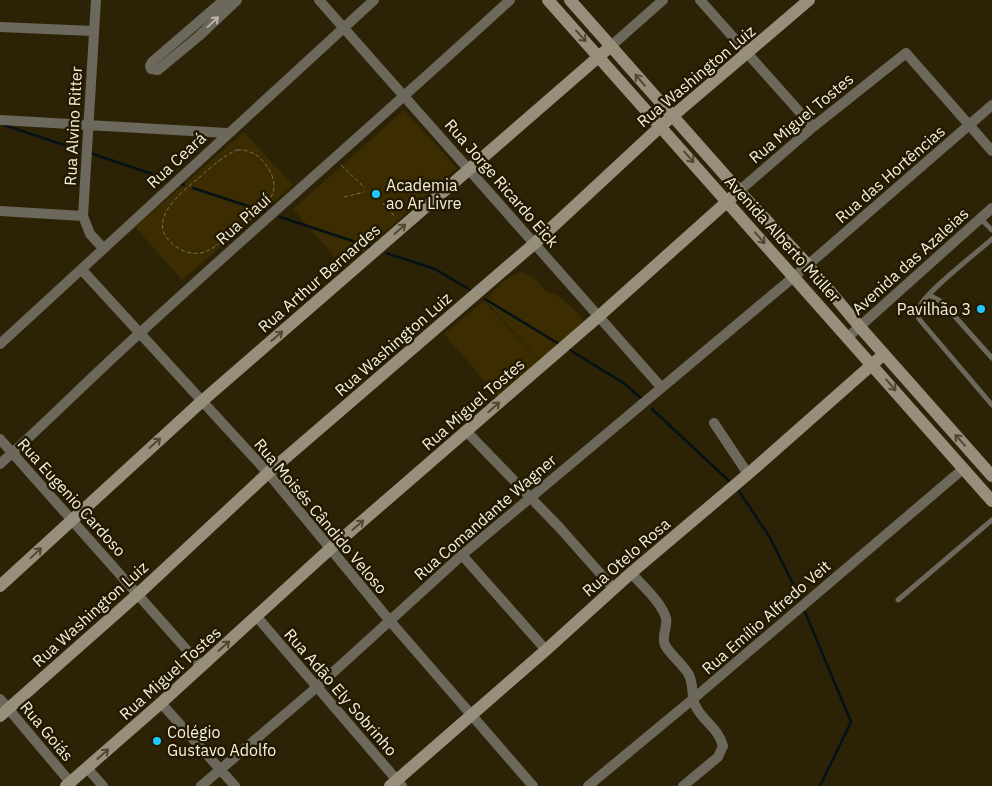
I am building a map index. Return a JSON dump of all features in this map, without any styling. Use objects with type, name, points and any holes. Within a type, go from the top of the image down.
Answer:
[{"type":"street","name":"Rua Alvino Ritter","points":[[96,0],[83,216],[90,234],[103,248]]},
{"type":"street","points":[[224,0],[195,32],[237,0]]},
{"type":"street","name":"Rua Jorge Ricardo Eick","points":[[319,0],[661,387]]},
{"type":"street","name":"Rua Ceará","points":[[1,341],[82,270],[103,248],[374,0]]},
{"type":"street","name":"Rua Piauí","points":[[0,464],[140,333],[510,0]]},
{"type":"street","name":"Avenida Alberto Müller","points":[[548,0],[992,501]]},
{"type":"street","name":"Avenida Alberto Müller","points":[[570,0],[739,191],[808,265],[859,326],[992,476]]},
{"type":"street","name":"Rua Arthur Bernardes","points":[[0,586],[202,402],[663,0]]},
{"type":"street","points":[[700,0],[813,127]]},
{"type":"street","name":"Rua Washington Luiz","points":[[4,712],[138,594],[268,474],[535,243],[661,126],[810,0]]},
{"type":"street","points":[[0,26],[93,31]]},
{"type":"street","name":"Rua Miguel Tostes","points":[[68,784],[257,617],[330,549],[598,317],[739,191],[813,127],[906,53],[970,125]]},
{"type":"street","name":"Rua das Hortências","points":[[793,276],[992,105]]},
{"type":"street","points":[[0,120],[228,133]]},
{"type":"street","points":[[970,125],[992,151]]},
{"type":"street","name":"Avenida das Azaleias","points":[[848,337],[992,208]]},
{"type":"street","points":[[0,212],[83,216]]},
{"type":"street","name":"Rua Moisés Cândido Veloso","points":[[82,270],[268,474],[390,621],[534,786]]},
{"type":"street","name":"Rua Comandante Wagner","points":[[201,786],[317,687],[462,555],[793,276]]},
{"type":"street","name":"Rua Otelo Rosa","points":[[396,784],[471,714],[546,650],[631,573],[748,474],[884,354]]},
{"type":"street","points":[[714,423],[748,474]]},
{"type":"street","points":[[466,431],[559,527],[614,589]]},
{"type":"street","name":"Rua Eugenio Cardoso","points":[[0,439],[201,666]]},
{"type":"street","name":"Rua Emílio Alfredo Veit","points":[[588,786],[963,469]]},
{"type":"street","points":[[462,555],[546,650]]},
{"type":"street","points":[[631,573],[663,610],[667,621],[664,637],[665,644],[689,675],[696,708],[720,736],[723,746],[718,757],[683,786]]},
{"type":"street","name":"Rua Adão Ely Sobrinho","points":[[257,617],[396,784]]},
{"type":"street","name":"Rua Goiás","points":[[0,699],[4,712],[68,784]]},
{"type":"street","points":[[161,703],[235,786]]},
{"type":"street","points":[[86,768],[102,786]]},
{"type":"lane","points":[[980,218],[992,230]]},
{"type":"lane","points":[[992,239],[919,306],[919,319],[992,405]]},
{"type":"lane","points":[[929,295],[942,302],[992,358]]},
{"type":"lane","points":[[898,600],[992,520]]},
{"type":"path","points":[[237,150],[244,150],[262,159],[268,166],[273,179],[274,191],[264,205],[238,229],[214,248],[193,254],[183,251],[170,242],[163,229],[163,221],[170,205],[192,183],[223,157],[237,150]]},
{"type":"path","points":[[333,158],[365,188]]},
{"type":"path","points":[[344,197],[364,192]]},
{"type":"path","points":[[383,203],[403,226]]},
{"type":"shaded area","points":[[404,110],[457,168],[344,268],[293,209]]},
{"type":"shaded area","points":[[244,132],[293,185],[182,280],[135,227]]},
{"type":"shaded area","points":[[521,272],[536,280],[548,292],[554,293],[582,318],[582,326],[540,361],[485,300],[505,280]]},
{"type":"shaded area","points":[[484,301],[540,362],[498,396],[444,334]]},
{"type":"waterway","points":[[4,125],[76,149]]},
{"type":"waterway","points":[[90,153],[167,179]]},
{"type":"waterway","points":[[193,188],[254,208]]},
{"type":"waterway","points":[[280,217],[371,247]]},
{"type":"waterway","points":[[386,253],[435,269],[472,291]]},
{"type":"waterway","points":[[485,299],[559,344]]},
{"type":"waterway","points":[[570,350],[625,384],[642,399]]},
{"type":"waterway","points":[[652,409],[729,481]]},
{"type":"waterway","points":[[739,491],[769,536],[800,598]]},
{"type":"waterway","points":[[805,612],[851,722],[820,786]]},
{"type":"place","name":"Academia ao Ar Livre","points":[[376,194]]},
{"type":"place","name":"Pavilhão 3","points":[[981,309]]},
{"type":"place","name":"Colégio Gustavo Adolfo","points":[[157,741]]}]
